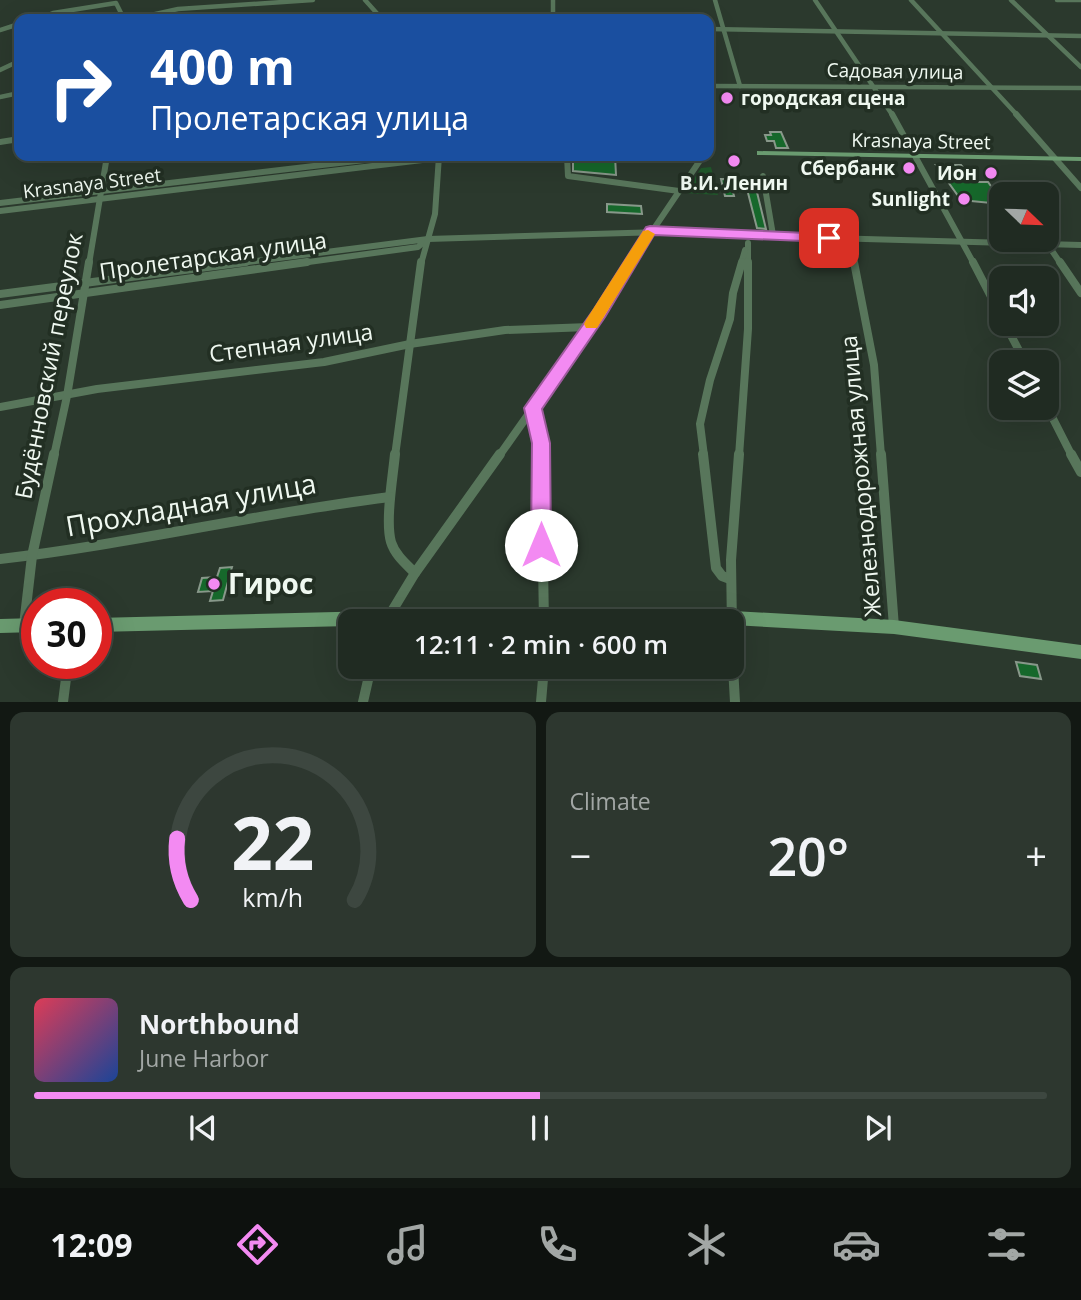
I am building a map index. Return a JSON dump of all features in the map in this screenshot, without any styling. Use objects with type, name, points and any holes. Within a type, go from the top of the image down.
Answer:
[{"type":"street","points":[[156,14],[178,9],[313,0]]},
{"type":"street","points":[[365,0],[378,14]]},
{"type":"street","points":[[715,0],[740,86]]},
{"type":"street","points":[[815,0],[877,86],[918,157],[989,293]]},
{"type":"street","points":[[911,0],[1081,188]]},
{"type":"street","points":[[1011,0],[1081,68]]},
{"type":"street","points":[[1057,0],[1081,0]]},
{"type":"street","points":[[50,14],[116,3],[122,14]]},
{"type":"street","points":[[714,29],[838,29],[1081,36]]},
{"type":"street","name":"Садовая улица","points":[[714,86],[1081,88]]},
{"type":"street","name":"Krasnaya Street","points":[[760,153],[1081,159]]},
{"type":"street","name":"Будённовский переулок","points":[[31,588],[32,556],[67,396],[106,161]]},
{"type":"street","name":"Krasnaya Street","points":[[0,211],[100,195],[362,161]]},
{"type":"street","name":"Krasnaya Street","points":[[0,203],[100,195],[403,161]]},
{"type":"street","points":[[415,573],[401,559],[391,542],[390,497],[418,274],[435,214],[439,161]]},
{"type":"street","points":[[568,161],[568,176],[679,191]]},
{"type":"street","points":[[393,609],[415,573],[589,327],[650,230],[703,161]]},
{"type":"street","points":[[763,176],[774,235]]},
{"type":"street","name":"Пролетарская улица","points":[[0,294],[428,239],[650,230],[748,238],[774,235],[989,242]]},
{"type":"street","points":[[731,609],[730,579],[748,329],[748,238]]},
{"type":"street","points":[[730,579],[722,576],[716,568],[700,424],[748,238]]},
{"type":"street","name":"Пролетарская улица","points":[[0,304],[418,247],[428,239]]},
{"type":"street","name":"Железнодорожная улица","points":[[849,239],[874,365],[894,627]]},
{"type":"street","name":"Пролетарская улица","points":[[1059,243],[1081,245]]},
{"type":"street","points":[[1052,252],[1081,293]]},
{"type":"street","name":"Степная улица","points":[[0,407],[97,389],[324,362],[410,344],[505,330],[589,327]]},
{"type":"street","points":[[533,408],[541,443],[543,609]]},
{"type":"street","points":[[1054,420],[1081,472]]},
{"type":"street","name":"Прохладная улица","points":[[0,559],[32,556],[248,516],[390,497]]},
{"type":"street","points":[[112,625],[338,620]]},
{"type":"street","points":[[744,623],[894,627],[1081,652]]},
{"type":"street","points":[[0,626],[21,625]]},
{"type":"street","points":[[63,702],[66,679]]},
{"type":"street","points":[[363,702],[368,679]]},
{"type":"street","points":[[541,702],[543,679]]},
{"type":"street","points":[[734,679],[735,702]]},
{"type":"green space","points":[[711,167],[718,195],[685,193],[701,168]]},
{"type":"building","points":[[770,132],[781,132],[788,148],[776,148],[774,141],[767,141],[765,135],[771,135]]},
{"type":"building","points":[[573,161],[615,161],[616,175],[573,171]]},
{"type":"building","points":[[936,165],[961,165],[976,182],[989,183],[989,203],[961,200]]},
{"type":"building","points":[[721,179],[754,180],[766,229],[757,228],[747,189],[732,188],[734,196],[725,196]]},
{"type":"building","points":[[607,204],[641,206],[642,214],[607,212]]},
{"type":"building","name":"Гирос","points":[[232,567],[223,600],[210,601],[213,591],[198,592],[202,578],[217,577],[220,568]]},
{"type":"building","points":[[1016,662],[1037,665],[1041,679],[1020,676]]},
{"type":"slow traffic","points":[[592,324],[648,234]]},
{"type":"place","name":"городская сцена","points":[[727,98]]},
{"type":"place","name":"В.И. Ленин","points":[[734,161]]},
{"type":"place","name":"Сбербанк","points":[[909,168]]},
{"type":"place","name":"Ион","points":[[991,173]]},
{"type":"place","name":"Sunlight","points":[[964,199]]},
{"type":"place","name":"Гирос","points":[[214,584]]},
{"type":"route","points":[[541,545],[541,443],[533,408],[600,313],[650,230],[829,238]]}]
